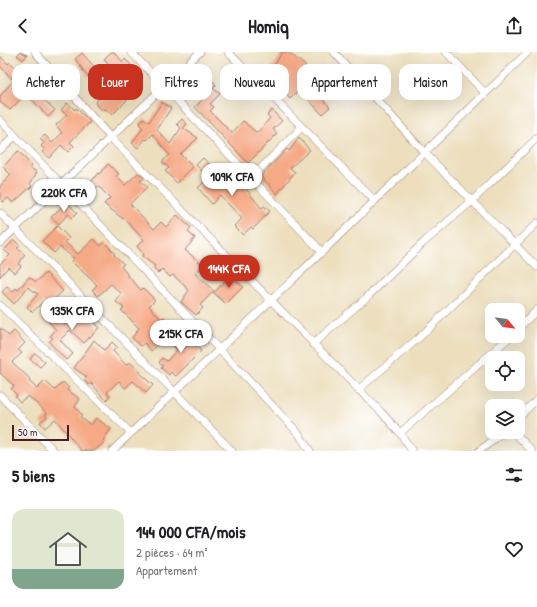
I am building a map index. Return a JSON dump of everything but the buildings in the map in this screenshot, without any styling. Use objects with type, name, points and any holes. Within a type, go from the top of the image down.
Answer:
[{"type":"street","points":[[35,52],[110,137],[400,433],[412,451]]},
{"type":"street","points":[[131,52],[151,73]]},
{"type":"street","points":[[188,64],[200,52]]},
{"type":"street","points":[[228,52],[374,200]]},
{"type":"street","points":[[334,52],[424,152],[537,267]]},
{"type":"street","points":[[446,52],[485,92]]},
{"type":"street","points":[[112,451],[322,252],[485,92],[528,52]]},
{"type":"street","points":[[0,243],[151,99]]},
{"type":"street","points":[[176,100],[322,252]]},
{"type":"street","points":[[0,120],[62,183],[299,434],[310,451]]},
{"type":"street","points":[[251,178],[302,128]]},
{"type":"street","points":[[0,150],[15,136]]},
{"type":"street","points":[[313,344],[366,298],[423,243],[472,201],[537,138]]},
{"type":"street","points":[[0,213],[232,451]]},
{"type":"street","points":[[358,390],[422,335],[479,282],[537,223]]},
{"type":"street","points":[[0,305],[131,433]]},
{"type":"street","points":[[525,322],[537,310]]},
{"type":"street","points":[[400,433],[503,343]]},
{"type":"street","points":[[0,395],[54,451]]},
{"type":"street","points":[[525,411],[537,399]]},
{"type":"street","points":[[479,451],[495,439]]},
{"type":"street","points":[[521,439],[532,451]]}]
